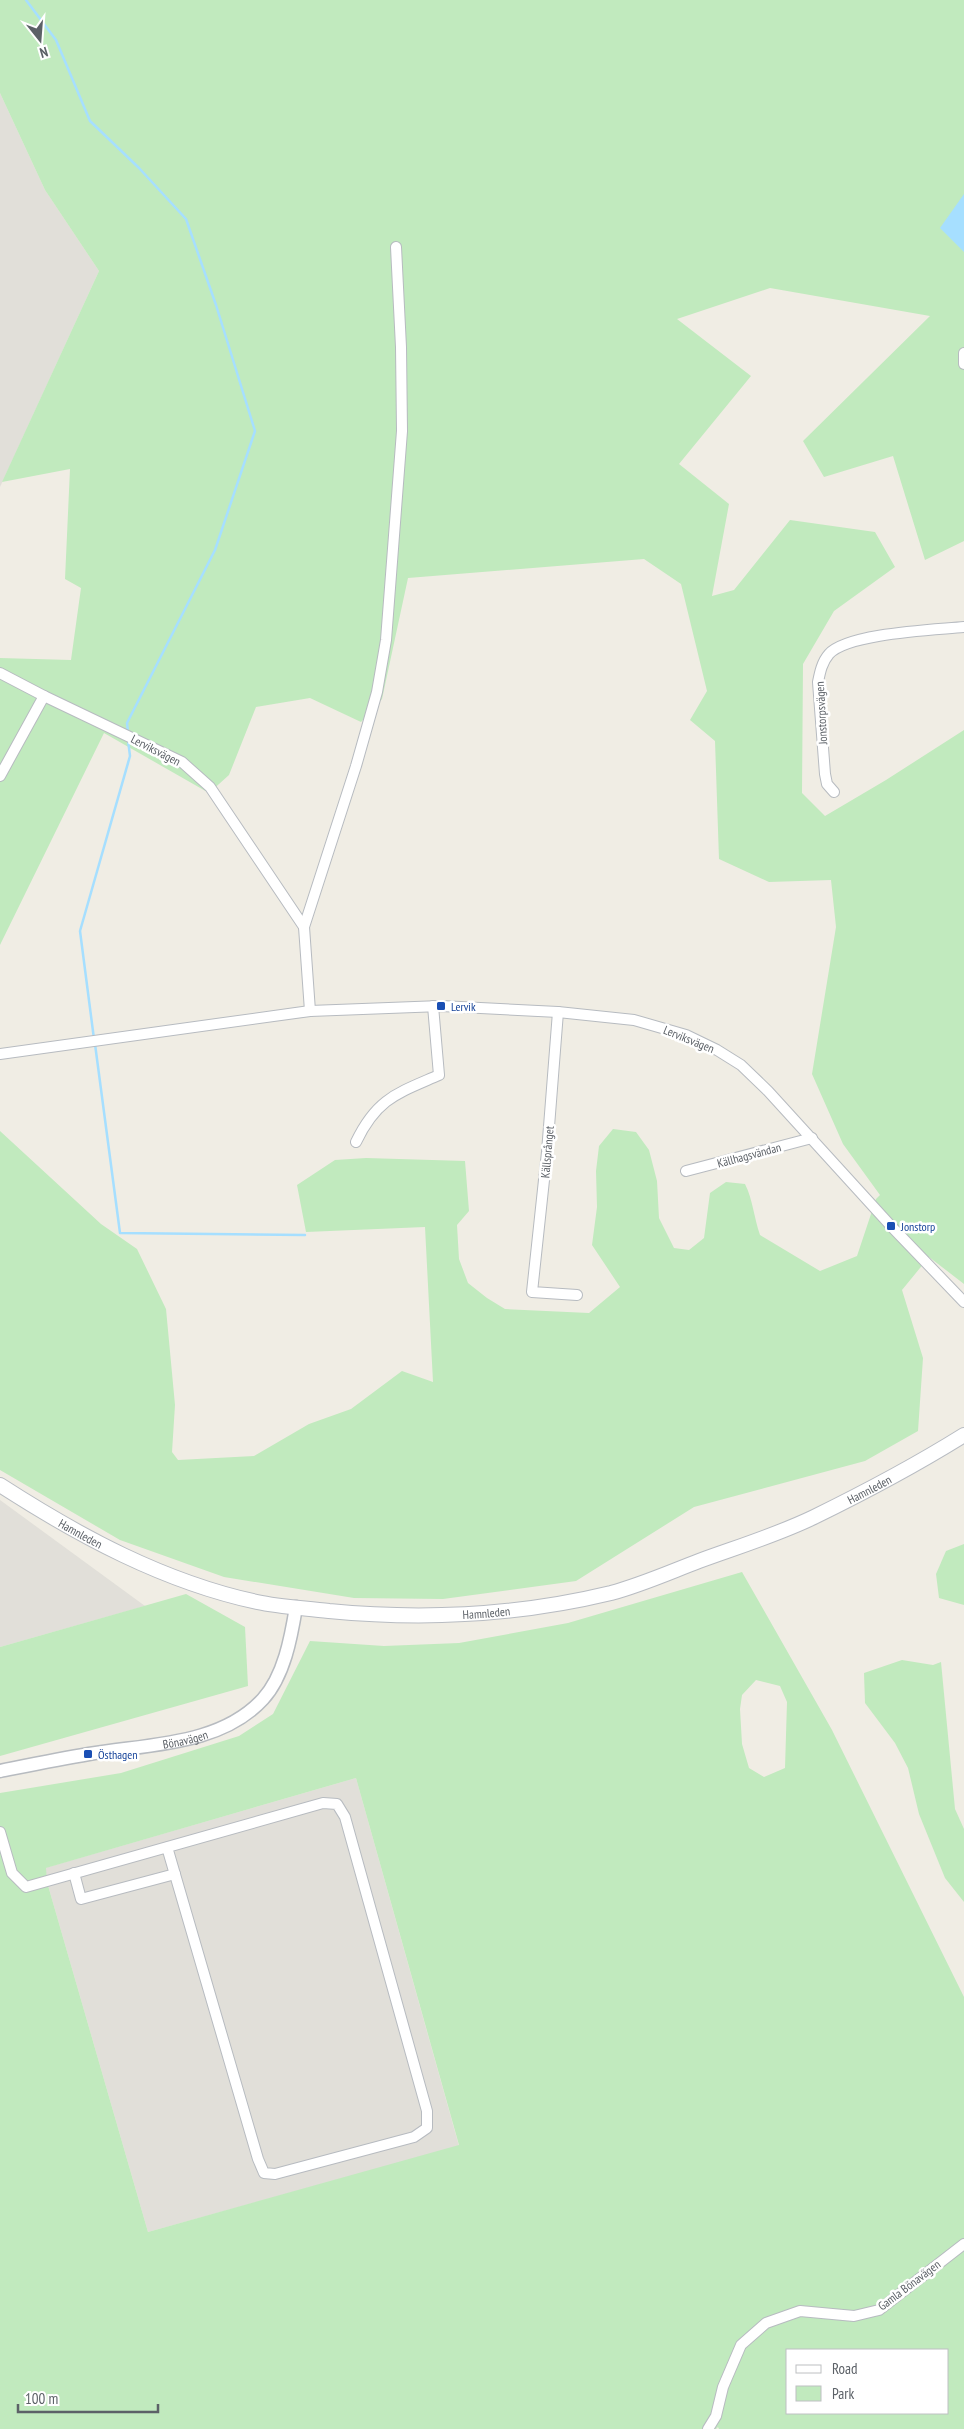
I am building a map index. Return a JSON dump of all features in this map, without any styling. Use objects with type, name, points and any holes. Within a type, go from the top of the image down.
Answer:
[{"type":"main road","name":"Hamnleden","points":[[0,1485],[45,1514],[118,1554],[191,1583],[258,1603],[383,1616],[492,1612],[569,1601],[614,1592],[757,1541],[813,1518],[925,1459],[964,1435]]},
{"type":"street","name":"Lerviksvägen","points":[[310,1011],[304,927],[356,766],[377,692],[386,640],[402,431],[402,346],[396,247]]},
{"type":"street","points":[[964,353],[964,364]]},
{"type":"street","name":"Jonstorpsvägen","points":[[834,792],[827,784],[825,774],[818,682],[821,667],[830,653],[849,642],[870,637],[964,627]]},
{"type":"street","name":"Lerviksvägen","points":[[0,673],[182,762],[210,787],[304,927]]},
{"type":"street","points":[[0,776],[44,696]]},
{"type":"street","name":"Lerviksvägen","points":[[0,1054],[310,1011],[433,1006],[558,1012],[634,1020],[686,1035],[717,1050],[740,1065],[812,1138],[891,1226],[964,1302]]},
{"type":"street","points":[[356,1142],[364,1124],[379,1107],[411,1085],[439,1076],[433,1006]]},
{"type":"street","name":"Källsprånget","points":[[558,1012],[547,1152],[532,1292],[577,1295]]},
{"type":"street","name":"Källhagsvändan","points":[[686,1171],[812,1138]]},
{"type":"street","name":"Bönavägen","points":[[0,1772],[88,1754],[202,1736],[226,1727],[249,1712],[264,1698],[274,1684],[292,1630],[296,1607]]},
{"type":"street","points":[[0,1832],[12,1873],[26,1887],[323,1803],[337,1804],[347,1825],[427,2111],[427,2128],[414,2137],[275,2174],[264,2174],[167,1848]]},
{"type":"street","points":[[74,1873],[81,1899],[175,1874]]},
{"type":"street","name":"Gamla Bönavägen","points":[[708,2429],[716,2416],[723,2387],[742,2345],[766,2323],[800,2311],[854,2316],[879,2310],[964,2244]]},
{"type":"shaded area","points":[[0,93],[45,190],[99,271],[0,487]]},
{"type":"shaded area","points":[[0,1500],[145,1606],[0,1647]]},
{"type":"shaded area","points":[[356,1778],[459,2146],[148,2232],[47,1882],[45,1868]]},
{"type":"green space","points":[[0,0],[964,0],[964,541],[925,560],[893,456],[824,477],[803,441],[930,316],[770,288],[677,319],[751,376],[679,464],[729,504],[712,596],[734,590],[790,520],[875,532],[895,567],[834,611],[803,664],[802,793],[825,816],[964,730],[964,1284],[929,1257],[902,1290],[923,1358],[918,1431],[865,1461],[694,1507],[576,1581],[443,1599],[354,1598],[224,1577],[120,1540],[0,1470],[0,1131],[101,1224],[137,1249],[166,1309],[175,1405],[172,1452],[178,1460],[254,1456],[309,1424],[351,1409],[402,1371],[433,1382],[425,1227],[306,1232],[297,1185],[335,1160],[366,1158],[465,1161],[469,1211],[457,1225],[459,1259],[468,1283],[505,1309],[589,1313],[620,1287],[592,1245],[597,1207],[596,1171],[599,1146],[613,1129],[636,1132],[649,1150],[657,1181],[659,1218],[674,1248],[689,1250],[704,1238],[710,1193],[726,1182],[745,1184],[760,1235],[820,1271],[857,1256],[876,1199],[880,1195],[843,1144],[812,1074],[836,927],[831,880],[769,882],[719,859],[715,741],[690,720],[707,691],[681,584],[644,559],[408,578],[382,699],[361,722],[310,698],[256,707],[229,775],[209,793],[104,733],[0,945],[0,658],[71,660],[81,588],[65,579],[70,469],[2,482],[99,271],[45,190],[0,93]]},
{"type":"green space","points":[[964,1544],[964,1605],[939,1598],[936,1574],[946,1551]]},
{"type":"green space","points":[[742,1572],[832,1730],[964,1997],[964,2429],[719,2429],[718,2427],[716,2429],[0,2429],[0,1793],[121,1773],[239,1736],[273,1714],[310,1641],[384,1646],[459,1643],[568,1623]],"holes":[[[756,1680],[780,1686],[787,1702],[785,1768],[764,1777],[749,1768],[742,1744],[740,1709],[742,1695]],[[356,1778],[459,2145],[148,2232],[47,1882],[46,1868]]]},
{"type":"green space","points":[[186,1594],[245,1627],[248,1686],[0,1756],[0,1647]]},
{"type":"green space","points":[[902,1660],[933,1665],[941,1662],[955,1809],[964,1829],[964,1902],[945,1878],[919,1814],[908,1768],[895,1743],[865,1703],[864,1673]]},
{"type":"water","points":[[964,194],[964,252],[940,228]]},
{"type":"waterway","points":[[26,0],[56,40],[90,121],[139,168],[186,219],[216,305],[255,431],[215,550],[127,723],[128,732]]},
{"type":"waterway","points":[[94,1039],[80,931],[130,756],[128,740]]},
{"type":"waterway","points":[[95,1044],[120,1233],[305,1235]]},
{"type":"place","name":"Lervik","points":[[441,1006]]},
{"type":"place","name":"Jonstorp","points":[[891,1226]]},
{"type":"place","name":"Östhagen","points":[[88,1754]]}]
